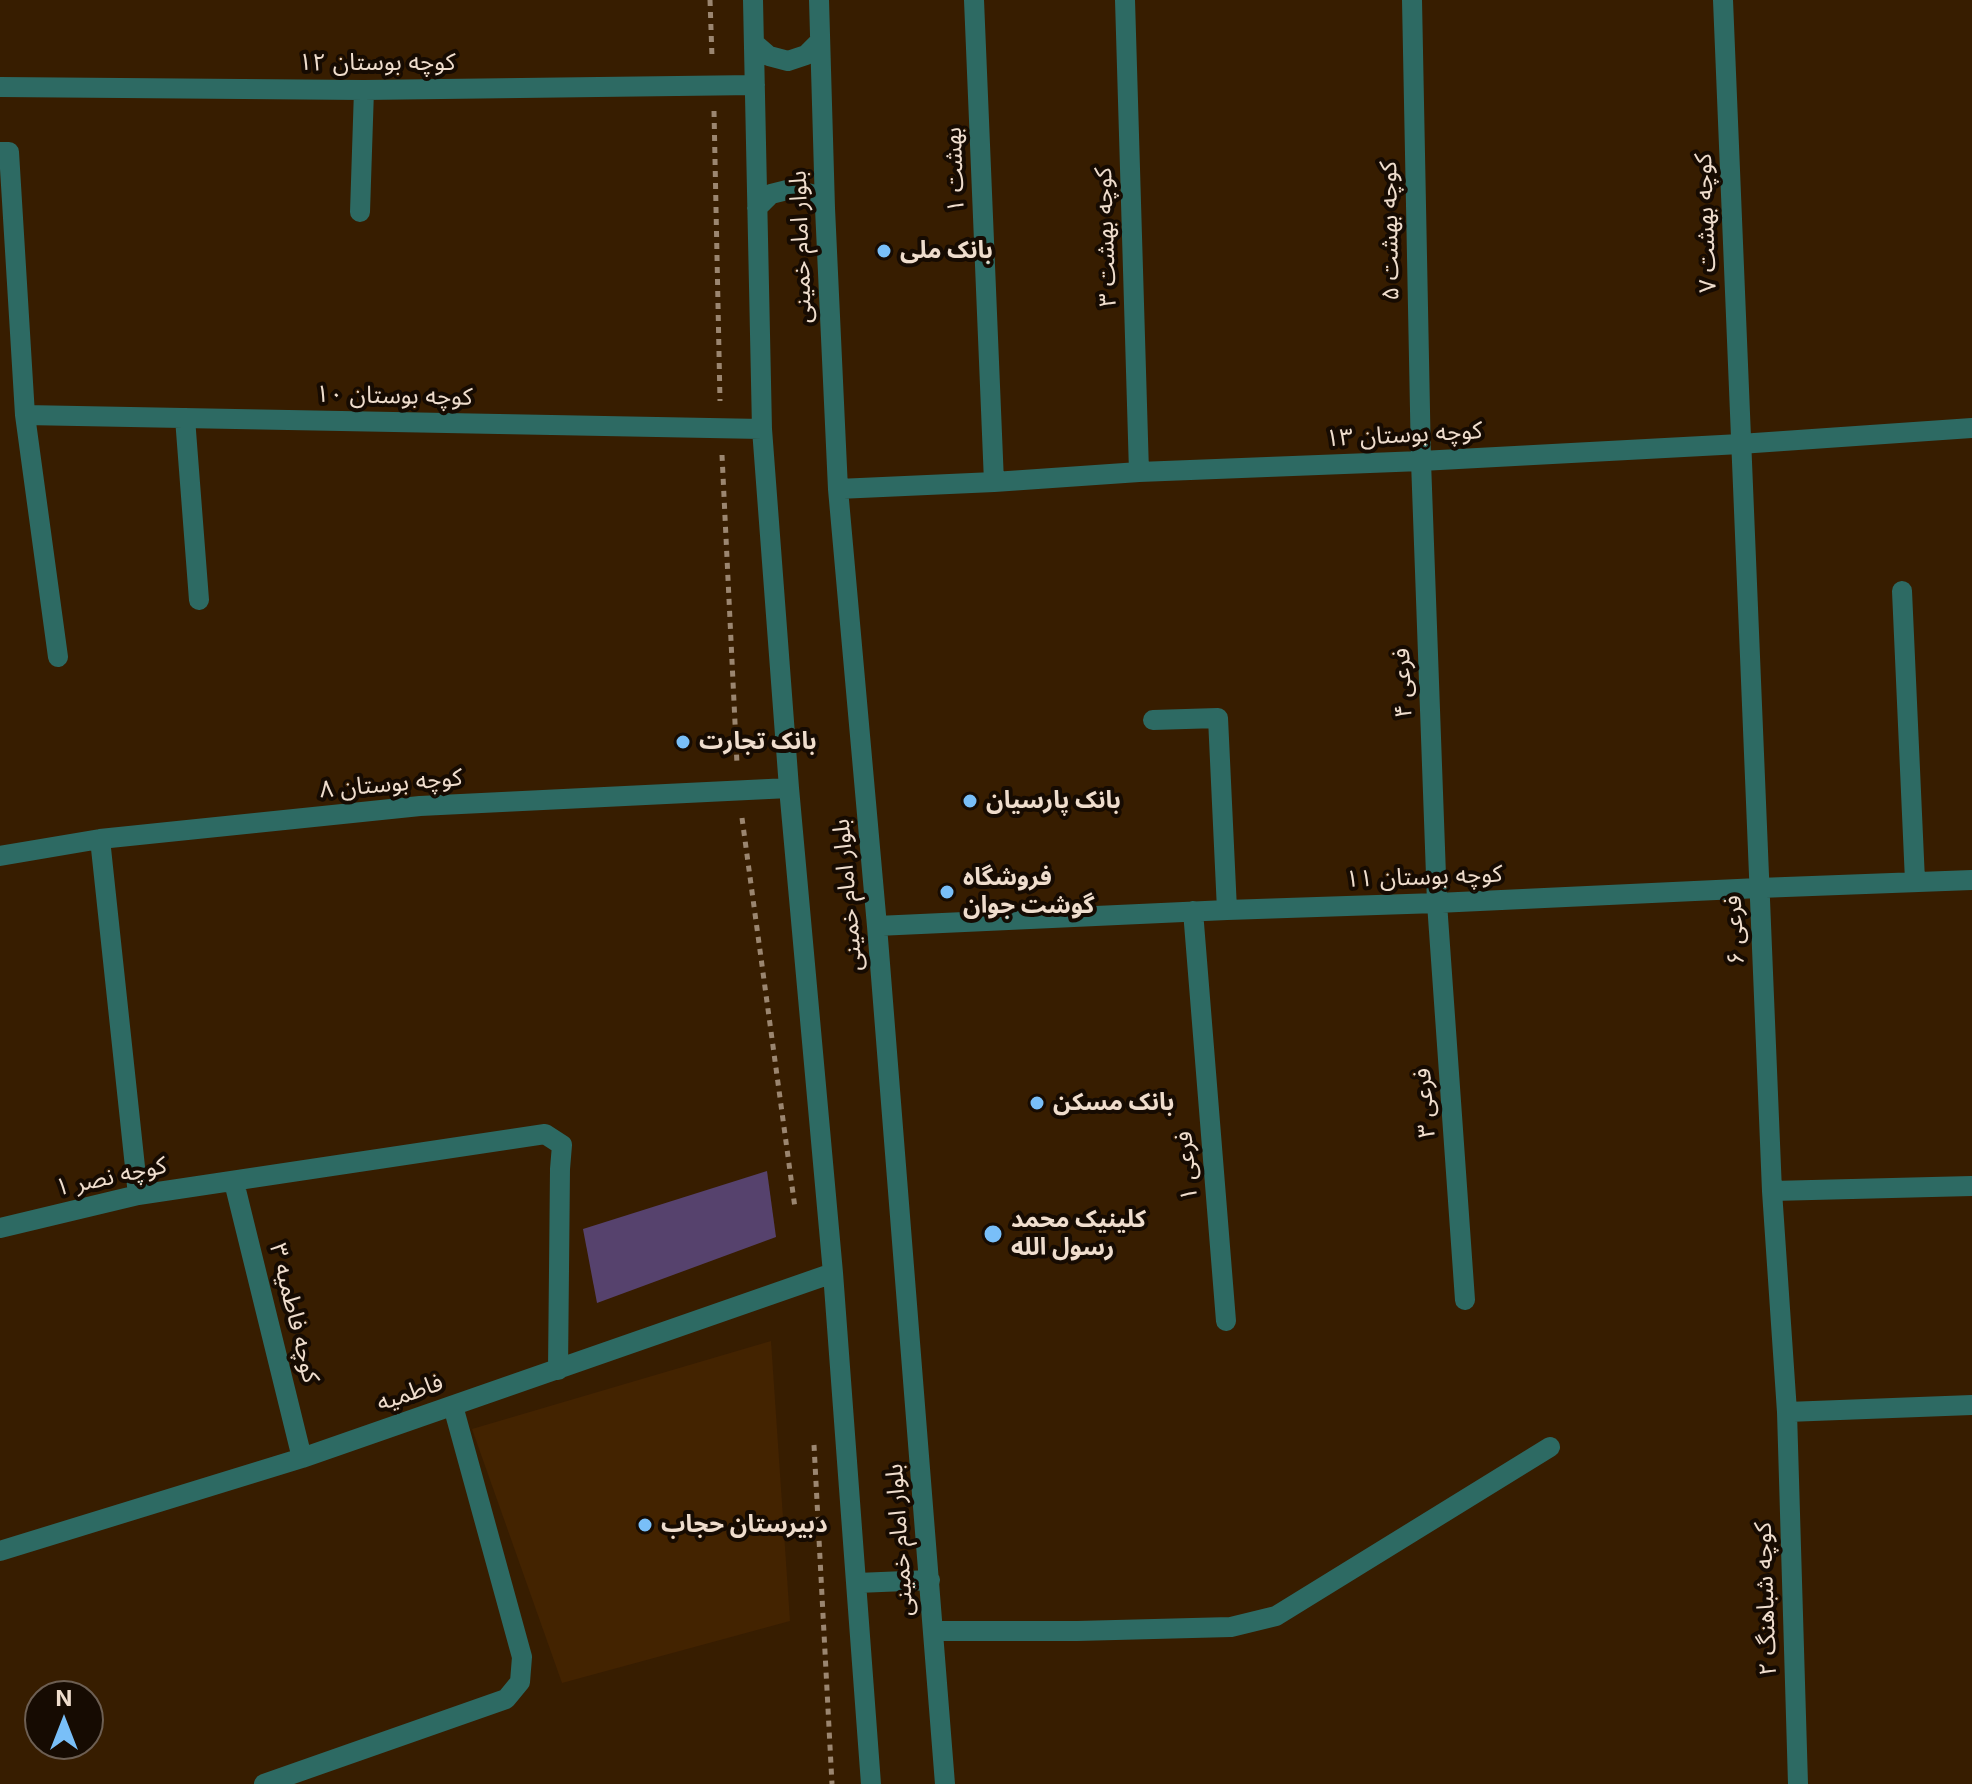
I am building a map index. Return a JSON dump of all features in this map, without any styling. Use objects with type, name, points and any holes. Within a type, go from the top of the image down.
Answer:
[{"type":"street","name":"بلوار امام خمینی","points":[[753,0],[762,429],[789,788],[833,1273],[871,1784]]},
{"type":"street","name":"بلوار امام خمینی","points":[[819,0],[838,489],[877,926],[945,1784]]},
{"type":"street","name":"بهشت ۱","points":[[974,0],[994,482]]},
{"type":"street","name":"کوچه بهشت ۳","points":[[1125,0],[1139,472]]},
{"type":"street","name":"کوچه بهشت ۵","points":[[1412,0],[1421,461]]},
{"type":"street","name":"کوچه بهشت ۷","points":[[1723,0],[1740,444]]},
{"type":"street","points":[[754,43],[769,56],[788,61],[806,55],[820,41]]},
{"type":"street","name":"کوچه بوستان ۱۲","points":[[0,87],[364,90],[755,85]]},
{"type":"street","points":[[360,212],[364,90]]},
{"type":"street","points":[[5,152],[25,415],[58,657]]},
{"type":"street","points":[[757,208],[771,194],[791,189],[811,194],[825,208]]},
{"type":"street","name":"کوچه بوستان ۱۰","points":[[25,415],[762,429]]},
{"type":"street","points":[[185,418],[199,600]]},
{"type":"street","name":"کوچه بوستان ۱۳","points":[[838,489],[1740,444],[1972,428]]},
{"type":"street","name":"فرعی ۶","points":[[1740,444],[1772,1191],[1787,1412]]},
{"type":"street","name":"فرعی ۴","points":[[1421,461],[1437,903]]},
{"type":"street","points":[[1902,591],[1915,881]]},
{"type":"street","points":[[1153,720],[1218,718],[1227,910]]},
{"type":"street","name":"کوچه بوستان ۸","points":[[0,856],[100,839],[420,806],[789,788]]},
{"type":"street","points":[[100,839],[138,1195]]},
{"type":"street","name":"کوچه بوستان ۱۱","points":[[877,926],[1972,880]]},
{"type":"street","name":"فرعی ۳","points":[[1437,903],[1465,1300]]},
{"type":"street","name":"فرعی ۱","points":[[1193,911],[1226,1321]]},
{"type":"street","name":"کوچه نصر ۱","points":[[0,1228],[138,1195],[545,1134],[562,1145],[558,1370]]},
{"type":"street","name":"کوچه فاطمیه ۳","points":[[234,1182],[302,1458]]},
{"type":"street","points":[[1772,1191],[1972,1186]]},
{"type":"street","name":"فاطمیه","points":[[0,1551],[302,1458],[833,1273]]},
{"type":"street","points":[[1787,1412],[1972,1405]]},
{"type":"street","points":[[264,1784],[506,1699],[520,1682],[522,1657],[453,1406]]},
{"type":"street","name":"کوچه شباهنگ ۲","points":[[1787,1412],[1798,1784]]},
{"type":"street","points":[[933,1631],[1231,1627],[1276,1616],[1550,1447]]},
{"type":"street","points":[[857,1583],[930,1580]]},
{"type":"path","points":[[710,0],[721,429],[738,791],[797,1222]]},
{"type":"path","points":[[814,1442],[832,1784]]},
{"type":"path","points":[[816,1490],[849,1488]]},
{"type":"shaded area","points":[[767,1171],[776,1237],[597,1303],[583,1229]]},
{"type":"shaded area","name":"دبیرستان حجاب","points":[[771,1341],[790,1621],[562,1683],[472,1429]]},
{"type":"place","name":"بانک ملی","points":[[884,251]]},
{"type":"place","name":"بانک تجارت","points":[[683,742]]},
{"type":"place","name":"بانک پارسیان","points":[[970,801]]},
{"type":"place","name":"فروشگاه گوشت جوان","points":[[947,892]]},
{"type":"place","name":"بانک مسکن","points":[[1037,1103]]},
{"type":"place","name":"کلینیک محمد رسول الله","points":[[993,1234]]},
{"type":"place","name":"دبیرستان حجاب","points":[[645,1525]]}]
